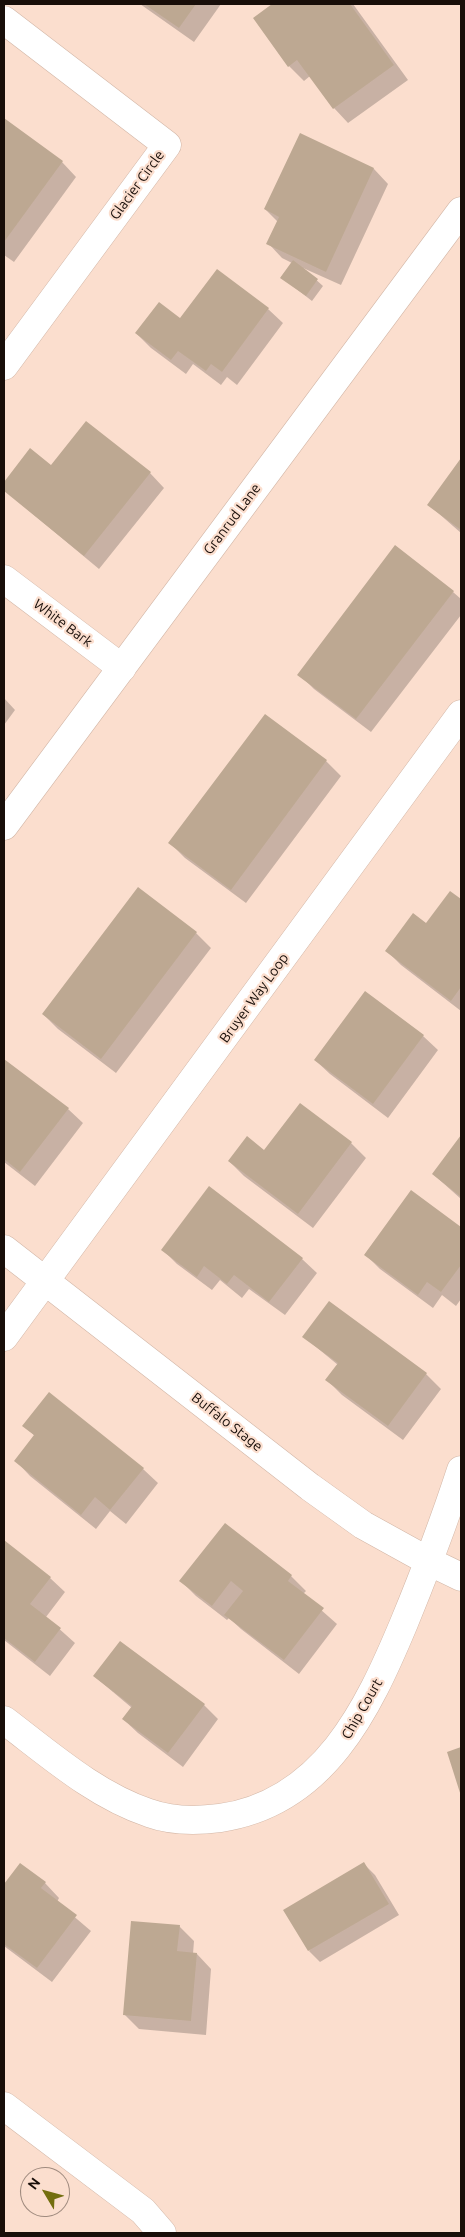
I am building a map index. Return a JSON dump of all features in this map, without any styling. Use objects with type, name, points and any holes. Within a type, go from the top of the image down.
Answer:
[{"type":"street","name":"Glacier Circle","points":[[4,20],[167,145],[4,366]]},
{"type":"street","name":"Granrud Lane","points":[[4,826],[461,212]]},
{"type":"street","name":"White Bark","points":[[4,579],[122,668]]},
{"type":"street","name":"Bruyer Way Loop","points":[[46,1281],[461,714]]},
{"type":"street","name":"Buffalo Stage","points":[[4,1249],[310,1487],[363,1525],[461,1577]]},
{"type":"street","points":[[4,1337],[46,1281]]},
{"type":"street","name":"Chip Court","points":[[4,1720],[76,1774],[125,1804],[151,1814],[179,1820],[207,1819],[238,1815],[264,1806],[311,1776],[347,1736],[362,1714],[387,1665],[430,1562],[461,1470]]},
{"type":"street","points":[[4,2106],[143,2211],[162,2233]]},
{"type":"building","points":[[144,4],[196,4],[179,28]]},
{"type":"building","points":[[272,4],[350,4],[394,65],[333,109],[297,60],[288,67],[253,18]]},
{"type":"building","points":[[4,118],[63,161],[4,242]]},
{"type":"building","points":[[300,133],[374,168],[326,272],[266,244],[279,217],[264,209]]},
{"type":"building","points":[[293,260],[318,279],[306,296],[280,278]]},
{"type":"building","points":[[217,269],[269,308],[222,372],[211,364],[206,371],[178,351],[171,360],[135,333],[159,302],[180,318]]},
{"type":"building","points":[[86,421],[151,472],[84,556],[4,491],[4,482],[30,448],[51,465]]},
{"type":"building","points":[[461,458],[461,530],[427,505]]},
{"type":"building","points":[[395,545],[454,591],[356,719],[297,675]]},
{"type":"building","points":[[265,714],[327,760],[231,890],[168,843]]},
{"type":"building","points":[[138,887],[197,932],[101,1059],[42,1014]]},
{"type":"building","points":[[450,891],[461,899],[461,987],[451,1001],[385,951],[413,913],[426,923]]},
{"type":"building","points":[[365,991],[424,1035],[373,1104],[314,1060]]},
{"type":"building","points":[[4,1059],[69,1108],[20,1172],[4,1159]]},
{"type":"building","points":[[300,1103],[352,1142],[298,1214],[228,1161],[247,1136],[264,1150]]},
{"type":"building","points":[[461,1135],[461,1197],[432,1174]]},
{"type":"building","points":[[209,1186],[303,1258],[269,1302],[234,1275],[227,1284],[204,1266],[197,1277],[161,1250]]},
{"type":"building","points":[[411,1190],[461,1227],[461,1265],[441,1292],[427,1282],[418,1295],[364,1255]]},
{"type":"building","points":[[329,1301],[427,1373],[388,1426],[325,1380],[338,1363],[302,1337]]},
{"type":"building","points":[[49,1392],[144,1468],[110,1510],[95,1497],[81,1515],[14,1461],[34,1435],[22,1426]]},
{"type":"building","points":[[225,1523],[292,1575],[288,1581],[324,1608],[284,1660],[224,1615],[243,1591],[231,1581],[212,1606],[179,1581]]},
{"type":"building","points":[[4,1540],[51,1577],[30,1604],[61,1628],[35,1662],[4,1638]]},
{"type":"building","points":[[120,1641],[205,1704],[168,1753],[122,1719],[132,1706],[93,1676]]},
{"type":"building","points":[[461,1747],[461,1796],[447,1752]]},
{"type":"building","points":[[364,1862],[389,1904],[308,1951],[283,1910]]},
{"type":"building","points":[[20,1863],[46,1882],[41,1888],[77,1915],[37,1968],[4,1944],[4,1884]]},
{"type":"building","points":[[131,1921],[180,1925],[177,1951],[197,1953],[191,2021],[123,2015]]}]
